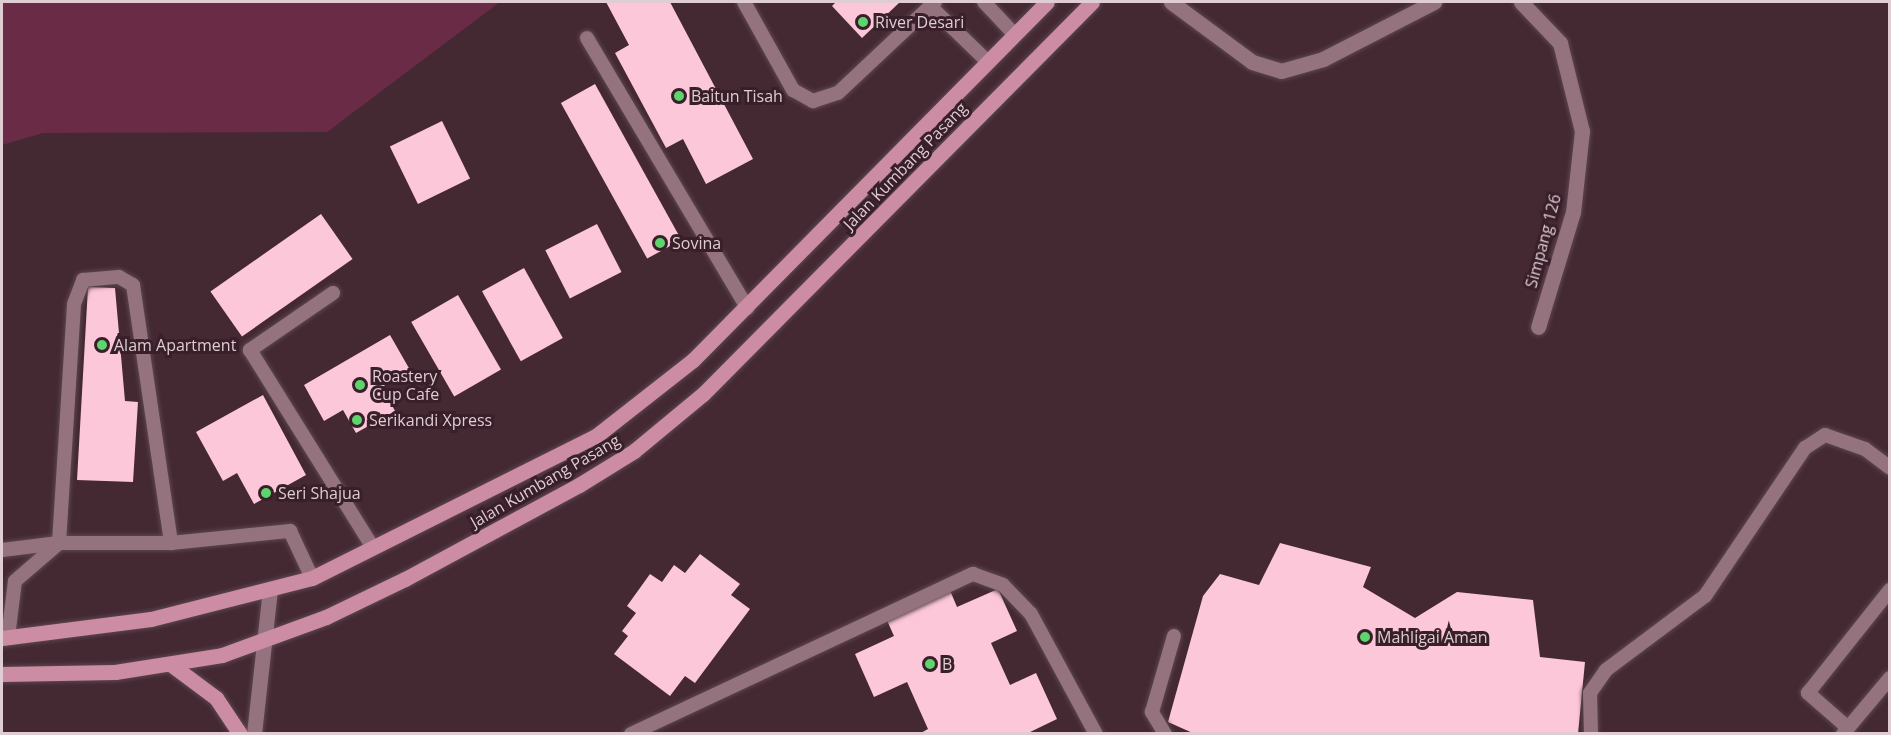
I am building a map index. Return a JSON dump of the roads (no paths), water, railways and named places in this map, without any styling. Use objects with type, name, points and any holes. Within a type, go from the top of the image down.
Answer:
[{"type":"main road","name":"Jalan Kumbang Pasang","points":[[4,637],[151,620],[312,578],[596,436],[693,360],[747,308],[1047,2]]},
{"type":"main road","name":"Jalan Kumbang Pasang","points":[[2,674],[115,672],[173,666],[265,640],[405,579],[634,451],[703,394],[785,314],[1092,2]]},
{"type":"main road","points":[[173,666],[216,698],[240,734]]},
{"type":"street","points":[[1171,2],[1252,62],[1281,70],[1323,59],[1434,2]]},
{"type":"street","name":"Simpang 126","points":[[1521,2],[1560,43],[1582,131],[1573,212],[1538,327]]},
{"type":"street","points":[[254,734],[270,590]]},
{"type":"lane","points":[[744,2],[793,90],[813,101],[838,93],[932,4],[988,62]]},
{"type":"lane","points":[[984,2],[1015,35]]},
{"type":"lane","points":[[586,38],[747,308]]},
{"type":"lane","points":[[4,637],[15,580],[58,543],[74,304],[83,280],[119,277],[133,285],[171,543]]},
{"type":"lane","points":[[333,293],[250,350],[372,546]]},
{"type":"lane","points":[[1590,734],[1590,693],[1605,670],[1705,596],[1805,448],[1825,435],[1865,449],[1890,468]]},
{"type":"lane","points":[[2,550],[58,543],[171,543],[290,531],[312,578]]},
{"type":"lane","points":[[631,734],[973,574],[1003,585],[1031,614],[1096,734]]},
{"type":"lane","points":[[1890,590],[1808,693],[1845,730],[1890,678]]},
{"type":"lane","points":[[1165,734],[1152,712],[1174,636]]},
{"type":"place","name":"River Desari","points":[[863,22]]},
{"type":"place","name":"Baitun Tisah","points":[[679,96]]},
{"type":"place","name":"Sovina","points":[[660,243]]},
{"type":"place","name":"Alam Apartment","points":[[102,345]]},
{"type":"place","name":"Roastery Cup Cafe","points":[[360,385]]},
{"type":"place","name":"Serikandi Xpress","points":[[357,420]]},
{"type":"place","name":"Seri Shajua","points":[[266,493]]},
{"type":"place","name":"Mahligai Aman","points":[[1365,637]]},
{"type":"place","name":"B","points":[[930,664]]}]
